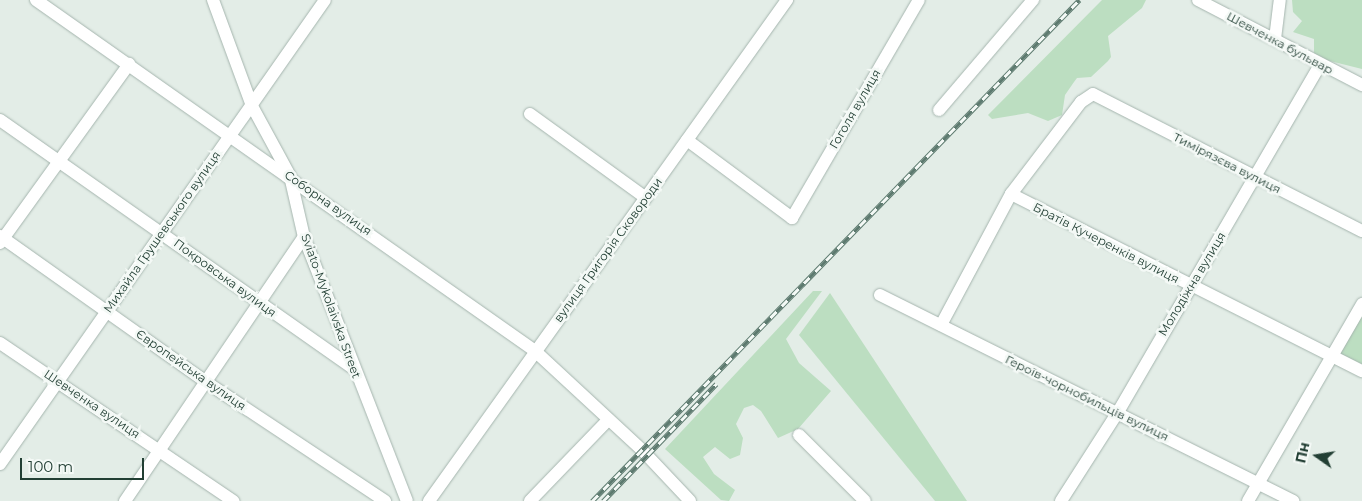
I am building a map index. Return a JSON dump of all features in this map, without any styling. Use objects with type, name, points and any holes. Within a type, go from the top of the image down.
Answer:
[{"type":"street","name":"Соборна вулиця","points":[[36,0],[290,176],[535,350],[690,501]]},
{"type":"street","name":"Sviato-Mykolaivska Street","points":[[213,0],[252,106],[290,176],[304,237],[352,367],[407,501]]},
{"type":"street","name":"Михайла Грушевського вулиця","points":[[0,464],[106,310],[163,232],[325,0]]},
{"type":"street","name":"вулиця Григорія Сковороди","points":[[429,501],[535,350],[787,0]]},
{"type":"street","name":"Гоголя вулиця","points":[[687,140],[792,218],[919,0]]},
{"type":"street","points":[[939,110],[1033,0]]},
{"type":"street","name":"Шевченка бульвар","points":[[1198,0],[1362,85]]},
{"type":"street","points":[[1274,39],[1280,0]]},
{"type":"street","points":[[1,239],[60,162],[129,64]]},
{"type":"street","name":"Молодіжна вулиця","points":[[1061,501],[1118,412],[1190,286],[1256,178],[1320,64]]},
{"type":"street","name":"Тимірязєва вулиця","points":[[1011,194],[1081,102],[1093,94],[1362,231]]},
{"type":"street","points":[[530,114],[646,198]]},
{"type":"street","name":"Покровська вулиця","points":[[0,120],[163,232],[258,303],[352,367]]},
{"type":"street","points":[[941,325],[1011,194]]},
{"type":"street","name":"Братів Кучеренків вулиця","points":[[1011,194],[1190,286],[1362,371]]},
{"type":"street","points":[[125,501],[304,237]]},
{"type":"street","name":"Європейська вулиця","points":[[1,239],[106,310],[206,382],[385,501]]},
{"type":"street","name":"Героїв-чорнобильців вулиця","points":[[880,295],[1294,501]]},
{"type":"street","points":[[1248,501],[1334,357],[1362,304]]},
{"type":"street","name":"Шевченка вулиця","points":[[0,343],[160,449],[233,501]]},
{"type":"street","points":[[530,501],[608,420]]},
{"type":"street","points":[[799,435],[865,501]]},
{"type":"green space","points":[[1102,0],[1146,0],[1142,8],[1108,36],[1111,57],[1108,61],[1091,77],[1077,78],[1074,82],[1065,95],[1062,115],[1048,121],[1028,113],[992,119],[988,115]]},
{"type":"green space","points":[[1292,0],[1362,0],[1362,69],[1314,57],[1314,39],[1293,32],[1302,21],[1293,12]]},
{"type":"green space","points":[[813,291],[822,291],[786,339],[799,363],[831,391],[798,429],[778,438],[761,411],[753,405],[744,408],[736,424],[743,438],[740,455],[730,459],[715,447],[703,457],[714,474],[735,490],[729,501],[721,500],[665,449]]},
{"type":"green space","points":[[830,293],[967,501],[935,501],[799,335]]},
{"type":"green space","points":[[1362,304],[1362,371],[1334,357]]},
{"type":"railway","points":[[592,501],[1079,0]]},
{"type":"railway","points":[[603,501],[716,384]]}]
